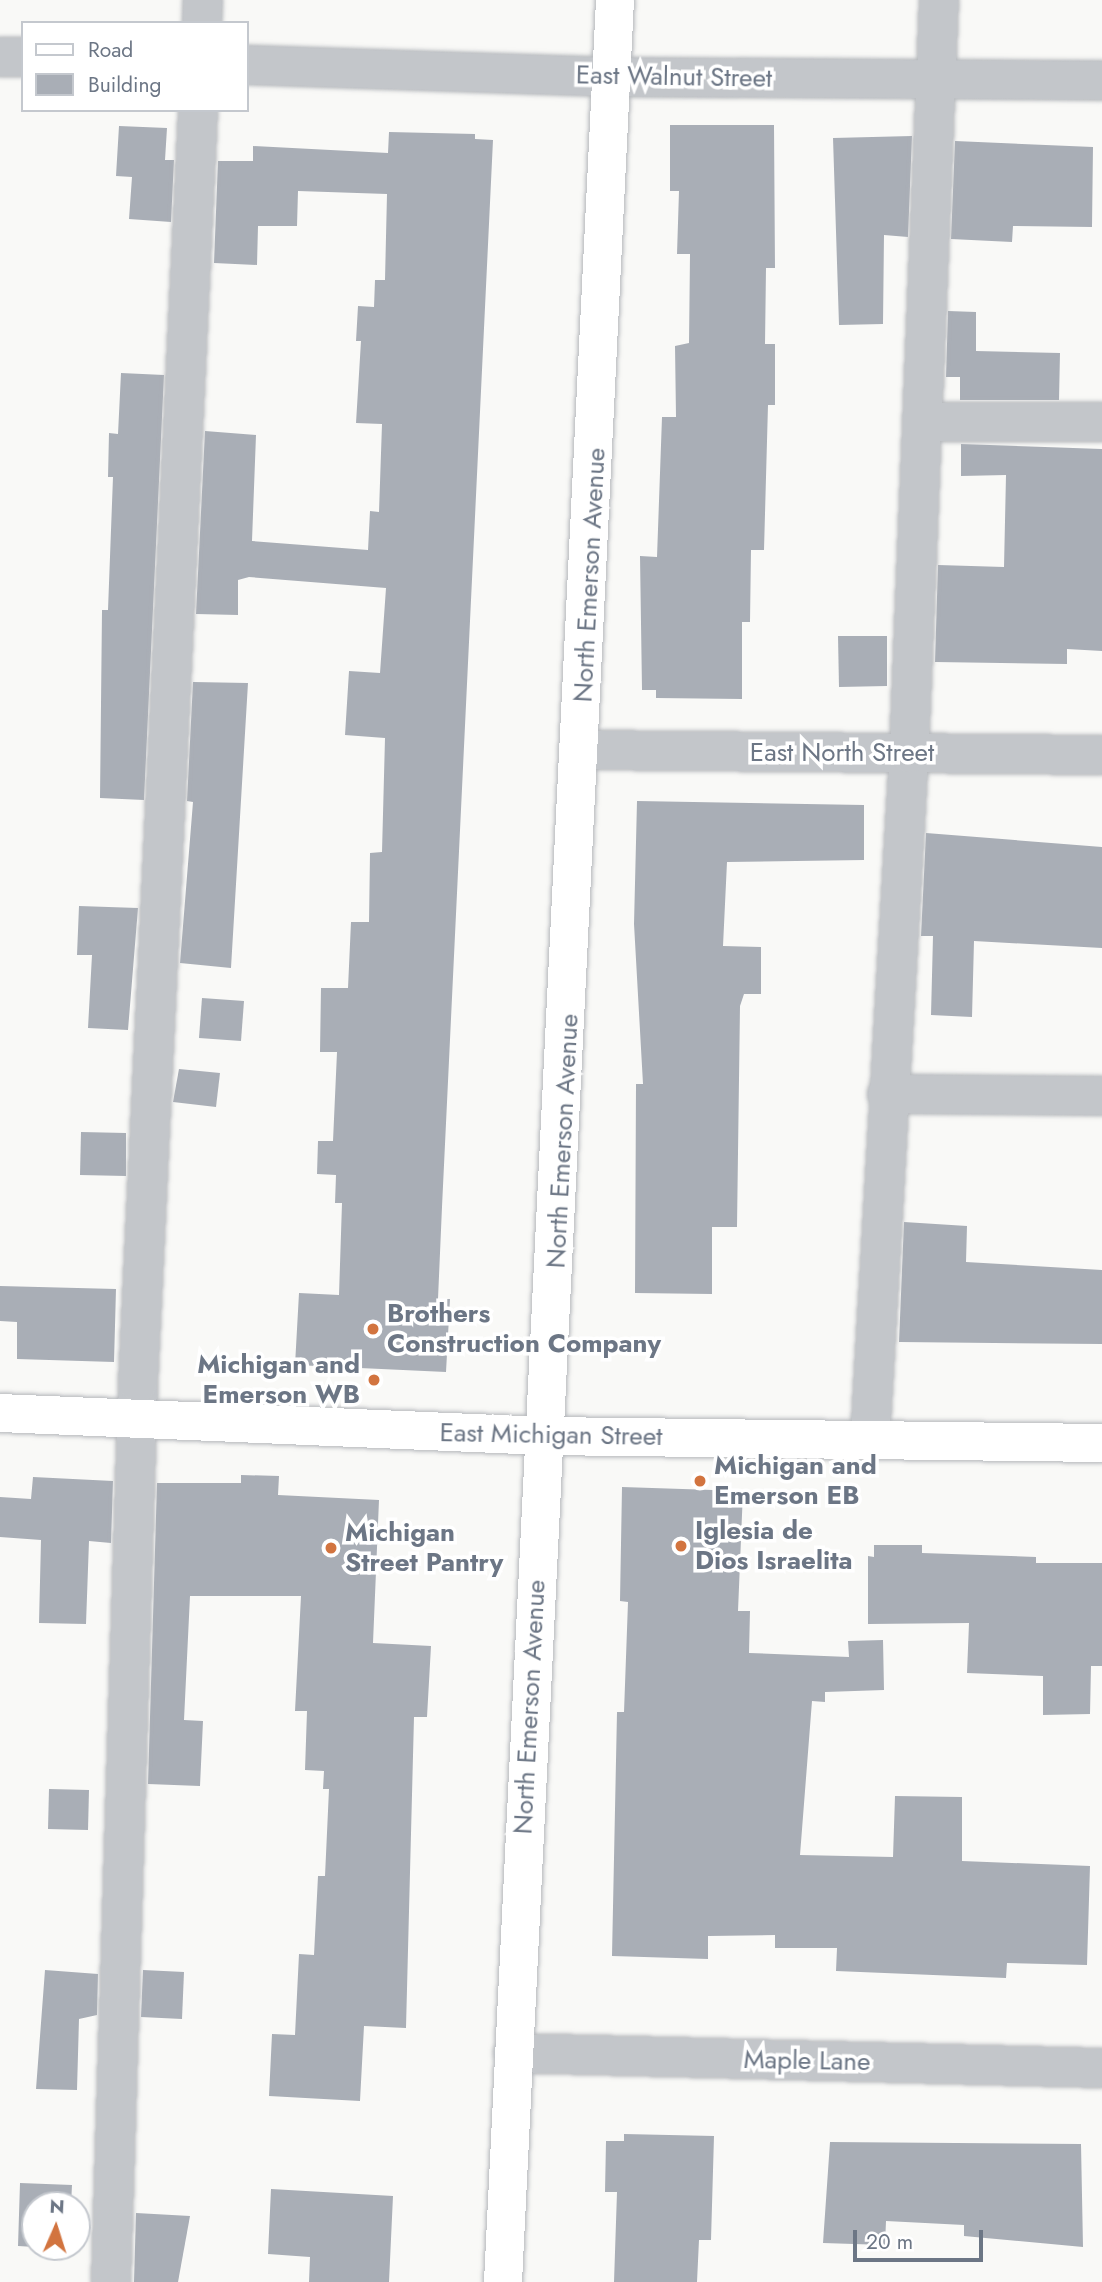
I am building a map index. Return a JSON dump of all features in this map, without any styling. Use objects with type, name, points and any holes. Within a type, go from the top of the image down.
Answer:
[{"type":"main road","name":"North Emerson Avenue","points":[[503,2282],[582,750],[615,0]]},
{"type":"main road","name":"East Michigan Street","points":[[0,1413],[545,1436],[1102,1443]]},
{"type":"street","points":[[202,21],[203,0]]},
{"type":"street","points":[[870,1440],[887,1094],[909,753],[939,0]]},
{"type":"street","points":[[0,57],[21,57]]},
{"type":"street","name":"East Walnut Street","points":[[248,65],[612,77],[1102,80]]},
{"type":"street","points":[[111,2282],[137,1419],[198,112]]},
{"type":"street","points":[[922,422],[1102,422]]},
{"type":"street","name":"East North Street","points":[[582,750],[1102,755]]},
{"type":"street","points":[[887,1094],[1102,1096]]},
{"type":"street","name":"Maple Lane","points":[[513,2053],[1102,2068]]},
{"type":"building","points":[[670,125],[774,125],[775,268],[766,268],[765,344],[775,344],[775,405],[768,405],[764,550],[751,550],[750,622],[742,622],[742,699],[656,698],[656,690],[642,690],[640,556],[657,557],[662,417],[676,417],[675,346],[689,343],[690,254],[677,254],[679,191],[670,191]]},
{"type":"building","points":[[119,126],[167,128],[165,160],[174,160],[171,222],[129,219],[132,177],[116,176]]},
{"type":"building","points":[[389,132],[475,134],[475,139],[493,140],[438,1299],[450,1299],[446,1372],[295,1365],[299,1293],[339,1295],[342,1203],[335,1203],[336,1175],[317,1174],[318,1141],[333,1141],[337,1052],[320,1052],[321,988],[348,988],[351,922],[369,922],[370,853],[382,852],[385,738],[345,735],[349,671],[380,673],[386,588],[249,577],[238,580],[238,615],[196,614],[205,431],[256,435],[252,541],[368,550],[370,511],[379,512],[382,424],[356,423],[361,341],[356,341],[358,306],[374,307],[375,280],[385,280],[387,194],[298,191],[297,226],[258,226],[257,265],[214,263],[218,161],[253,161],[253,146],[388,153]]},
{"type":"building","points":[[912,136],[908,237],[884,235],[883,324],[839,325],[833,138]]},
{"type":"building","points":[[955,141],[1093,147],[1092,227],[1013,226],[1012,242],[951,239]]},
{"type":"building","points":[[948,311],[976,312],[976,351],[1060,353],[1059,400],[960,400],[960,377],[946,377]]},
{"type":"building","points":[[121,373],[164,375],[144,800],[100,798],[102,610],[108,610],[113,477],[108,477],[109,433],[118,434]]},
{"type":"building","points":[[961,444],[1102,449],[1102,651],[1067,649],[1067,664],[935,662],[938,565],[1004,567],[1006,475],[961,476]]},
{"type":"building","points":[[838,636],[887,636],[887,686],[839,687]]},
{"type":"building","points":[[193,682],[248,683],[231,968],[180,963],[193,802],[187,801]]},
{"type":"building","points":[[637,801],[864,805],[864,860],[727,862],[723,946],[761,947],[761,994],[744,994],[740,1006],[737,1227],[712,1227],[712,1294],[635,1293],[636,1084],[643,1084],[634,924]]},
{"type":"building","points":[[926,833],[1102,847],[1102,948],[974,941],[972,1017],[931,1015],[933,936],[921,936]]},
{"type":"building","points":[[79,906],[138,908],[128,1030],[88,1028],[92,955],[77,955]]},
{"type":"building","points":[[202,998],[244,1001],[241,1041],[199,1038]]},
{"type":"building","points":[[179,1069],[220,1073],[216,1107],[173,1102]]},
{"type":"building","points":[[81,1132],[126,1133],[126,1176],[80,1175]]},
{"type":"building","points":[[904,1222],[967,1226],[966,1262],[1102,1270],[1102,1344],[899,1342]]},
{"type":"building","points":[[0,1286],[116,1289],[114,1362],[17,1359],[17,1322],[0,1321]]},
{"type":"building","points":[[241,1475],[279,1476],[278,1495],[379,1500],[373,1643],[431,1646],[427,1717],[414,1717],[406,2028],[364,2026],[360,2101],[269,2096],[272,2034],[295,2035],[299,1954],[314,1955],[318,1876],[325,1876],[329,1789],[323,1789],[324,1771],[305,1770],[307,1711],[295,1711],[301,1596],[190,1596],[184,1720],[203,1721],[200,1786],[148,1784],[157,1483],[241,1483]]},
{"type":"building","points":[[33,1477],[113,1481],[111,1543],[89,1541],[86,1624],[39,1623],[41,1540],[0,1537],[0,1497],[31,1499]]},
{"type":"building","points":[[622,1487],[743,1491],[738,1611],[750,1611],[749,1653],[849,1657],[848,1641],[883,1640],[884,1690],[825,1692],[825,1702],[812,1701],[800,1855],[893,1857],[895,1796],[962,1797],[962,1861],[1090,1866],[1087,1965],[1007,1963],[1006,1978],[836,1971],[837,1948],[775,1948],[775,1935],[708,1936],[708,1959],[612,1956],[617,1712],[624,1712],[628,1602],[620,1601]]},
{"type":"building","points":[[874,1545],[922,1545],[922,1553],[1036,1557],[1036,1563],[1102,1563],[1102,1666],[1091,1666],[1090,1714],[1043,1715],[1043,1676],[967,1673],[969,1623],[868,1624],[868,1556],[874,1557]]},
{"type":"building","points":[[49,1789],[89,1790],[88,1830],[48,1829]]},
{"type":"building","points":[[45,1970],[98,1974],[97,2015],[79,2019],[77,2090],[36,2089]]},
{"type":"building","points":[[143,1970],[184,1972],[182,2019],[141,2017]]},
{"type":"building","points":[[624,2134],[714,2136],[711,2240],[699,2240],[697,2282],[614,2282],[617,2192],[605,2192],[606,2141],[624,2141]]},
{"type":"building","points":[[830,2142],[1081,2144],[1083,2247],[964,2236],[964,2225],[886,2221],[885,2245],[823,2243]]},
{"type":"building","points":[[20,2183],[72,2185],[72,2191],[21,2191],[21,2246],[18,2246]]},
{"type":"building","points":[[271,2189],[393,2196],[389,2282],[309,2282],[310,2257],[268,2254]]},
{"type":"building","points":[[136,2213],[190,2216],[178,2282],[134,2282]]},
{"type":"place","name":"Brothers Construction Company","points":[[373,1329]]},
{"type":"place","name":"Michigan and Emerson WB","points":[[374,1380]]},
{"type":"place","name":"Michigan and Emerson EB","points":[[700,1481]]},
{"type":"place","name":"Iglesia de Dios Israelita","points":[[681,1546]]},
{"type":"place","name":"Michigan Street Pantry","points":[[331,1548]]}]
